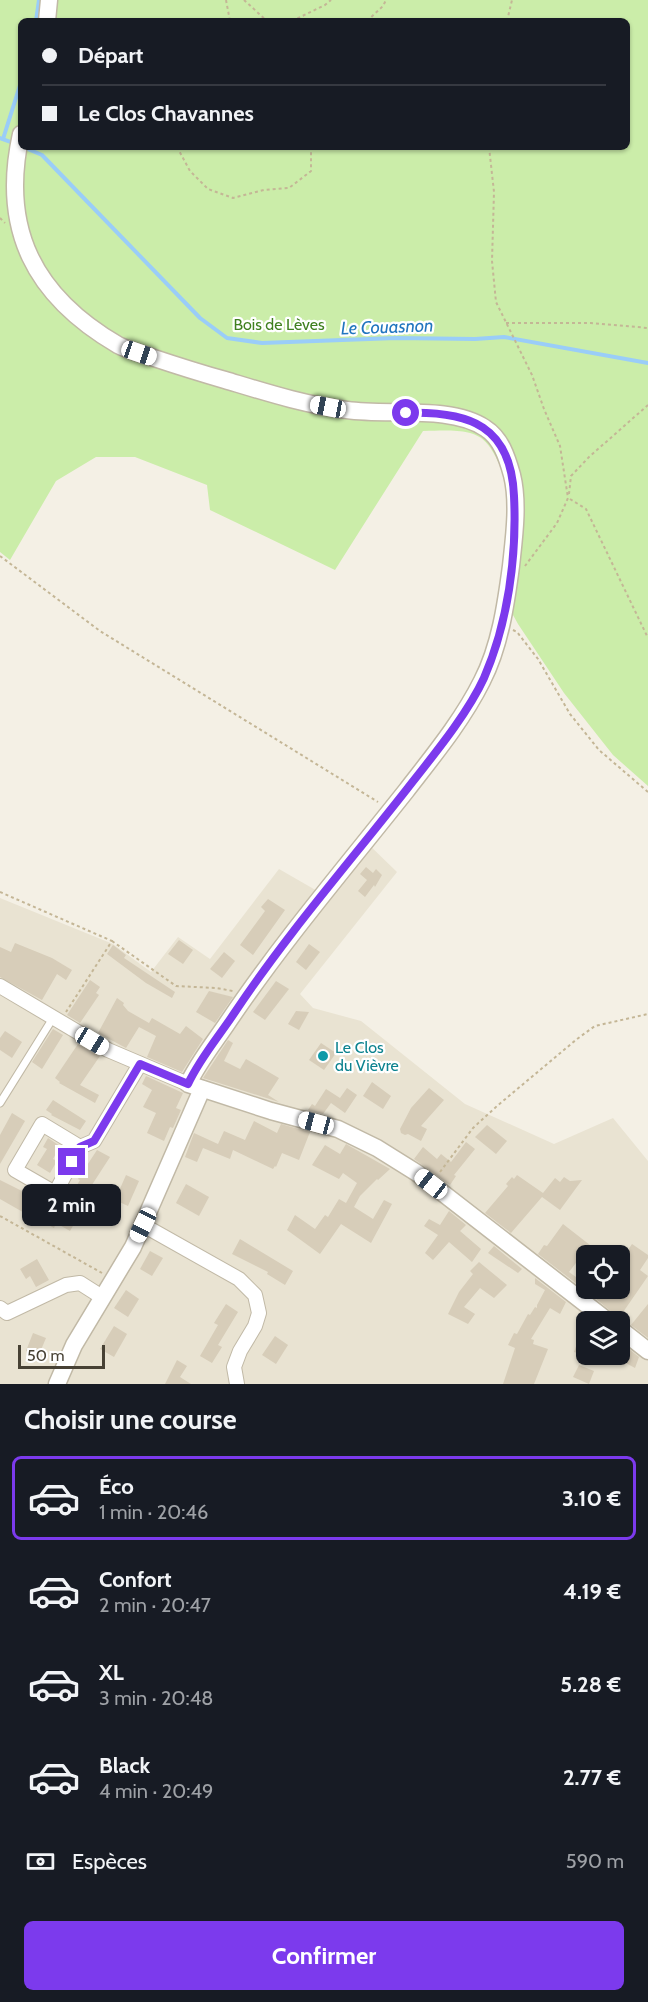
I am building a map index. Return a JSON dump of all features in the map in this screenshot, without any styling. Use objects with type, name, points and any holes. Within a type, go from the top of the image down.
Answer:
[{"type":"street","points":[[47,18],[49,0]]},
{"type":"street","points":[[18,147],[13,184],[15,208],[22,239],[31,262],[48,287],[79,318],[121,346],[194,371],[294,400],[346,410],[386,414],[427,412],[462,418],[486,428],[504,448],[513,480],[516,530],[501,626],[484,678],[435,753],[305,916],[247,994],[195,1086],[133,1247],[74,1345],[57,1384]]},
{"type":"street","points":[[0,986],[108,1050],[140,1064],[195,1086],[271,1111],[338,1129],[377,1148],[431,1184],[595,1311]]},
{"type":"street","points":[[80,1147],[42,1124],[15,1170],[55,1193],[80,1147],[94,1141],[140,1064]]},
{"type":"street","points":[[143,1225],[239,1279],[255,1295],[258,1313],[255,1326],[240,1351],[234,1367],[237,1384]]},
{"type":"street","points":[[0,1308],[8,1313],[66,1285],[80,1283],[102,1297]]},
{"type":"street","points":[[630,1337],[648,1351]]},
{"type":"lane","points":[[0,1104],[56,1020]]},
{"type":"path","points":[[226,0],[229,18]]},
{"type":"path","points":[[244,0],[264,18]]},
{"type":"path","points":[[298,18],[332,0]]},
{"type":"path","points":[[370,18],[386,0]]},
{"type":"path","points":[[508,18],[512,0]]},
{"type":"path","points":[[179,150],[190,171],[208,189],[233,198],[264,190],[289,188],[311,171],[311,150]]},
{"type":"path","points":[[489,150],[494,192],[492,261],[496,302],[532,375],[543,409],[560,446],[568,498],[586,509],[648,638]]},
{"type":"path","points":[[506,323],[591,323],[648,328]]},
{"type":"path","points":[[507,591],[556,523],[568,498],[571,476],[648,405]]},
{"type":"path","points":[[0,556],[100,632],[391,810]]},
{"type":"path","points":[[501,626],[516,632],[538,658],[570,714],[599,750],[648,792]]},
{"type":"path","points":[[0,892],[112,941],[176,986],[216,988],[247,994]]},
{"type":"path","points":[[56,1020],[112,941]]},
{"type":"path","points":[[431,1184],[473,1128],[577,1039],[595,1026],[648,1014]]},
{"type":"path","points":[[0,1216],[113,1279]]},
{"type":"shaded area","points":[[363,839],[397,872],[300,994],[313,1008],[361,1021],[465,1104],[554,1144],[613,1118],[648,1161],[648,1384],[0,1384],[0,898],[113,944],[151,972],[178,937],[210,959],[279,869],[319,892]]},
{"type":"green space","name":"Bois de Lèves","points":[[0,0],[648,0],[648,786],[613,755],[564,693],[508,606],[520,477],[511,446],[485,420],[455,420],[484,433],[500,452],[508,485],[494,454],[479,437],[458,431],[423,431],[335,570],[210,510],[207,485],[135,457],[96,457],[56,481],[10,560],[0,552]]},
{"type":"building","points":[[366,867],[373,873],[376,869],[382,875],[365,897],[358,891],[367,880],[360,874]]},
{"type":"building","points":[[268,899],[285,910],[253,955],[240,945],[265,911],[261,907]]},
{"type":"building","points":[[179,940],[193,950],[183,964],[168,954]]},
{"type":"building","points":[[15,943],[52,958],[72,970],[66,980],[57,974],[42,1000],[0,977],[0,947],[11,952]]},
{"type":"building","points":[[309,944],[320,952],[306,970],[296,962]]},
{"type":"building","points":[[113,945],[126,955],[124,958],[175,992],[172,998],[146,983],[107,954]]},
{"type":"building","points":[[224,952],[235,961],[222,978],[210,969]]},
{"type":"building","points":[[90,980],[100,987],[96,993],[99,995],[80,1023],[67,1015]]},
{"type":"building","points":[[276,981],[289,989],[265,1020],[253,1012]]},
{"type":"building","points":[[209,991],[233,997],[215,1023],[196,1012]]},
{"type":"building","points":[[117,998],[124,1003],[128,1011],[149,1023],[152,1018],[180,1034],[186,1026],[203,1039],[182,1072],[147,1057],[156,1036],[139,1027],[126,1048],[98,1033]]},
{"type":"building","points":[[296,1011],[309,1012],[299,1030],[288,1024]]},
{"type":"building","points":[[53,1029],[63,1035],[42,1069],[32,1062]]},
{"type":"building","points":[[5,1031],[22,1042],[12,1058],[0,1050],[0,1038]]},
{"type":"building","points":[[228,1040],[233,1043],[224,1061],[240,1069],[246,1059],[279,1078],[268,1095],[279,1102],[203,1078]]},
{"type":"building","name":"Le Clos du Vièvre","points":[[321,1043],[336,1053],[324,1070],[309,1060]]},
{"type":"building","points":[[78,1044],[100,1056],[80,1085],[99,1095],[95,1103],[59,1083],[55,1078]]},
{"type":"building","points":[[146,1076],[183,1093],[176,1108],[181,1110],[164,1141],[147,1133],[156,1113],[143,1107],[152,1090],[142,1084]]},
{"type":"building","points":[[372,1082],[391,1096],[383,1109],[363,1096]]},
{"type":"building","points":[[347,1088],[357,1095],[345,1113],[331,1103],[323,1114],[308,1110],[312,1104],[315,1106],[326,1089],[340,1098]]},
{"type":"building","points":[[429,1088],[444,1100],[421,1126],[427,1129],[421,1141],[401,1133],[400,1129],[411,1108]]},
{"type":"building","points":[[53,1100],[86,1121],[80,1130],[46,1110]]},
{"type":"building","points":[[12,1113],[25,1121],[0,1164],[0,1135]]},
{"type":"building","points":[[254,1121],[277,1133],[281,1124],[310,1132],[299,1160],[282,1153],[273,1169],[233,1150],[230,1159],[203,1148],[197,1162],[185,1157],[194,1133],[218,1144],[224,1131],[245,1140]]},
{"type":"building","points":[[487,1125],[507,1141],[496,1154],[475,1137]]},
{"type":"building","points":[[48,1138],[60,1146],[53,1159],[57,1161],[50,1173],[37,1165],[47,1149],[43,1147]]},
{"type":"building","points":[[466,1142],[475,1149],[454,1175],[456,1176],[450,1185],[414,1159],[423,1147],[437,1159],[441,1154],[451,1162]]},
{"type":"building","points":[[346,1144],[390,1169],[360,1196],[354,1207],[373,1219],[384,1200],[392,1204],[371,1243],[341,1224],[320,1254],[287,1230],[295,1215],[315,1229],[325,1215],[328,1217],[339,1199],[346,1203],[357,1183],[343,1173],[339,1179],[312,1165],[325,1145],[340,1154]]},
{"type":"building","points":[[97,1150],[110,1157],[88,1191],[70,1231],[56,1223],[54,1228],[42,1223],[0,1199],[0,1180],[26,1193],[24,1196],[44,1208],[46,1205],[50,1207],[51,1205],[61,1212],[80,1180],[78,1179]]},
{"type":"building","points":[[126,1175],[139,1181],[128,1206],[115,1200]]},
{"type":"building","points":[[517,1175],[543,1193],[555,1178],[560,1182],[564,1177],[570,1181],[582,1180],[560,1210],[542,1197],[511,1233],[485,1213],[508,1186],[506,1184]]},
{"type":"building","points":[[186,1184],[209,1197],[199,1216],[176,1203]]},
{"type":"building","points":[[449,1211],[466,1225],[460,1231],[481,1249],[472,1262],[449,1242],[433,1260],[425,1253],[438,1235],[424,1226],[429,1219],[440,1225]]},
{"type":"building","points":[[563,1224],[590,1245],[576,1245],[576,1263],[569,1272],[576,1277],[576,1283],[538,1254],[544,1245],[547,1246]]},
{"type":"building","points":[[240,1239],[293,1271],[285,1285],[267,1274],[268,1272],[232,1254]]},
{"type":"building","points":[[632,1244],[648,1255],[640,1270],[648,1276],[624,1311],[611,1311],[596,1299],[630,1299],[630,1247]]},
{"type":"building","points":[[494,1246],[522,1269],[518,1273],[488,1253]]},
{"type":"building","points":[[150,1251],[163,1258],[152,1276],[140,1269]]},
{"type":"building","points":[[37,1259],[49,1280],[36,1287],[30,1276],[26,1279],[20,1269]]},
{"type":"building","points":[[479,1262],[507,1285],[494,1298],[480,1288],[464,1307],[475,1314],[468,1324],[448,1314],[459,1292],[473,1274],[470,1271]]},
{"type":"building","points":[[535,1278],[566,1302],[560,1314],[550,1308],[531,1339],[534,1340],[533,1344],[548,1349],[534,1384],[503,1384],[515,1348],[508,1345],[528,1314],[530,1315],[535,1307],[537,1308],[545,1290],[535,1284]]},
{"type":"building","points":[[126,1290],[139,1299],[128,1317],[114,1308]]},
{"type":"building","points":[[226,1304],[238,1312],[218,1345],[222,1347],[212,1363],[200,1356],[218,1325],[214,1323]]},
{"type":"building","points":[[648,1304],[648,1338],[631,1325]]},
{"type":"building","points":[[114,1326],[127,1334],[114,1357],[100,1349]]},
{"type":"building","points":[[33,1333],[46,1338],[38,1357],[26,1351]]},
{"type":"building","points":[[275,1336],[288,1345],[276,1364],[262,1355]]},
{"type":"building","points":[[630,1350],[639,1357],[635,1368],[629,1365]]},
{"type":"building","points":[[177,1360],[187,1366],[180,1377],[191,1384],[165,1384]]},
{"type":"building","points":[[579,1365],[594,1371],[589,1384],[573,1377]]},
{"type":"waterway","points":[[36,18],[39,0]]},
{"type":"waterway","points":[[3,139],[18,92]]},
{"type":"waterway","name":"Le Couasnon","points":[[0,138],[16,144]]},
{"type":"waterway","name":"Le Couasnon","points":[[30,150],[42,155],[200,318],[227,338],[262,343],[504,337],[648,363]]},
{"type":"place","name":"Le Clos du Vièvre","points":[[323,1056]]},
{"type":"route","points":[[72,1162],[80,1147],[94,1141],[140,1064],[188,1084],[247,994],[305,916],[435,753],[484,678],[501,626],[516,530],[513,480],[504,448],[486,428],[462,418],[427,412],[406,413]]}]
